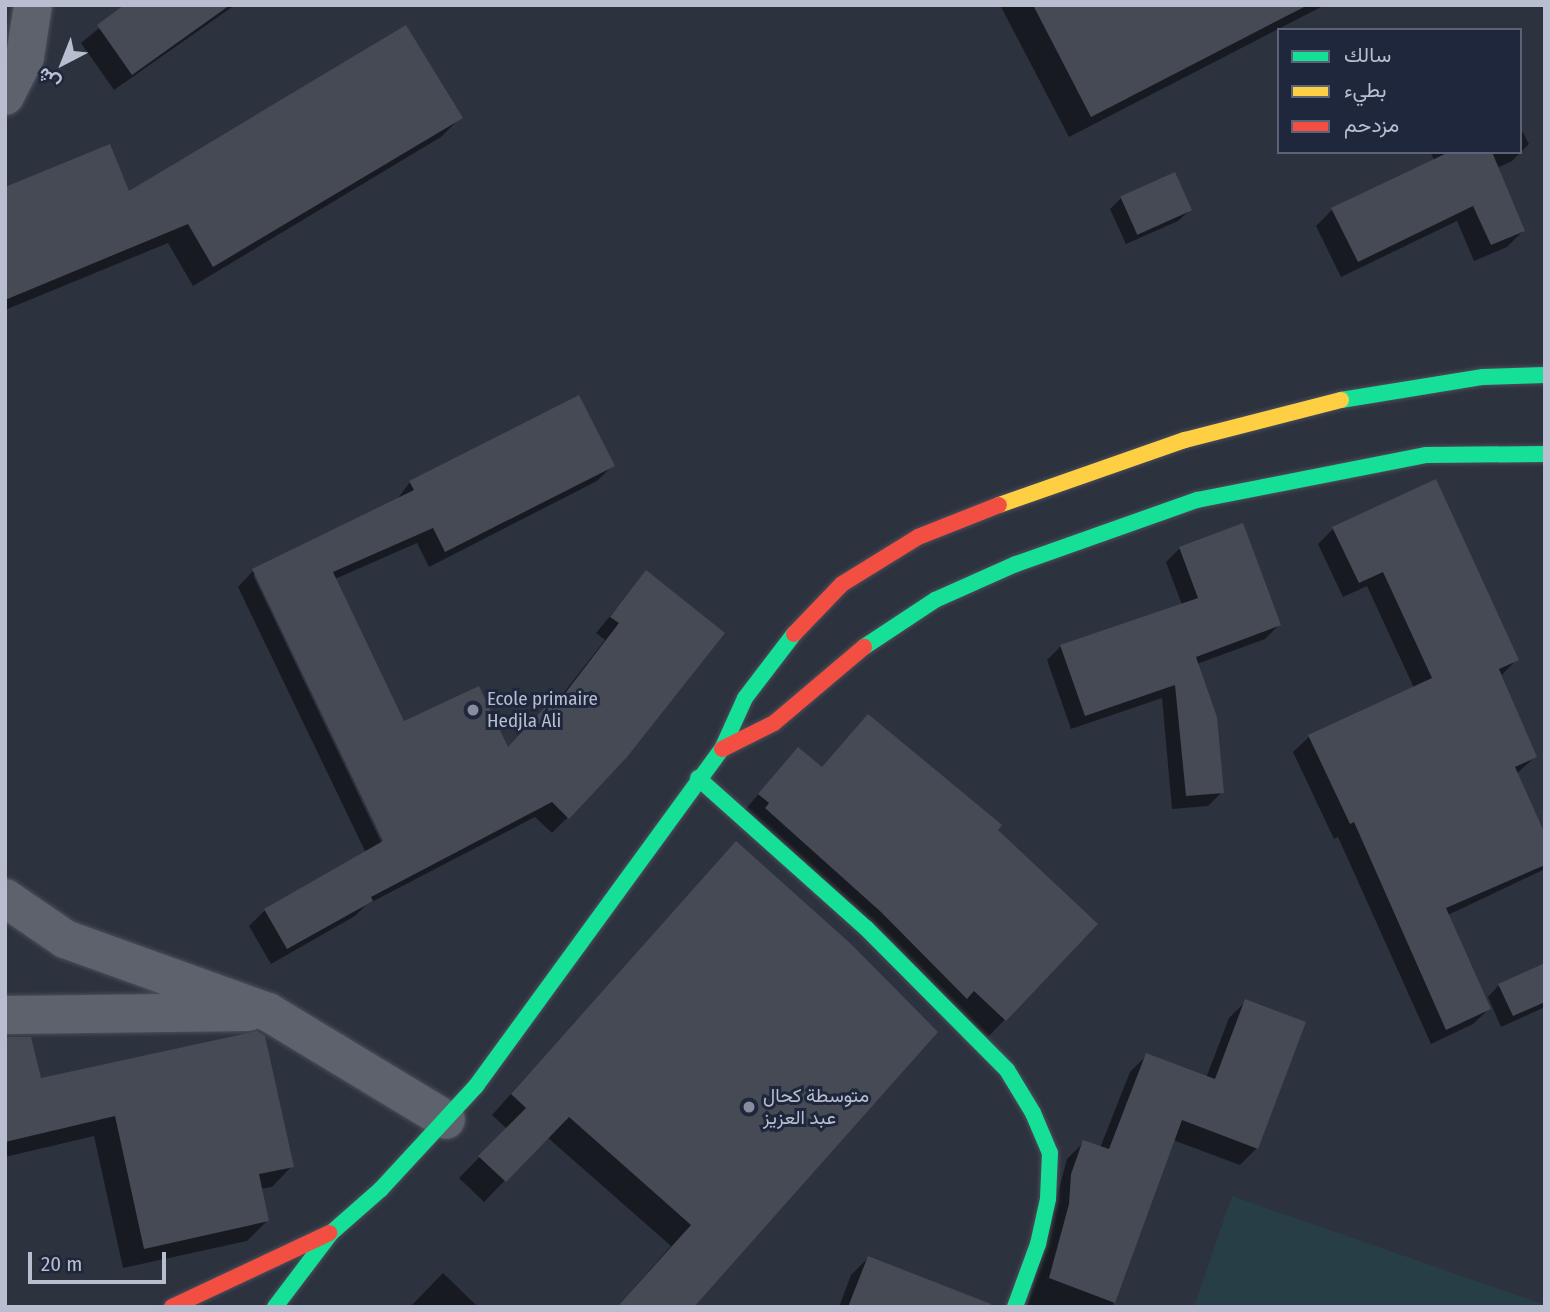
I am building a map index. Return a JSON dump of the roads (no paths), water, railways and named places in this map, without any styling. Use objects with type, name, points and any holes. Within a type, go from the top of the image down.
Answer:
[{"type":"street","points":[[5,96],[25,57],[33,5]]},
{"type":"street","points":[[275,1307],[331,1233],[381,1189],[446,1120],[722,749],[745,698],[774,655],[842,584],[918,537],[1072,477],[1259,419],[1352,397],[1483,377],[1545,375]]},
{"type":"street","points":[[722,749],[775,723],[874,639],[935,600],[1016,564],[1197,500],[1336,471],[1427,455],[1545,454]]},
{"type":"street","points":[[698,778],[875,937],[1007,1070],[1033,1113],[1050,1153],[1048,1199],[1038,1244],[1015,1307]]},
{"type":"street","points":[[5,898],[65,939],[268,1012],[446,1120]]},
{"type":"street","points":[[5,1015],[268,1012]]},
{"type":"street","points":[[172,1307],[331,1233]]},
{"type":"place","name":"Ecole primaire Hedjla Ali","points":[[473,710]]},
{"type":"place","name":"متوسطة كحال عبد العزيز","points":[[749,1107]]}]
